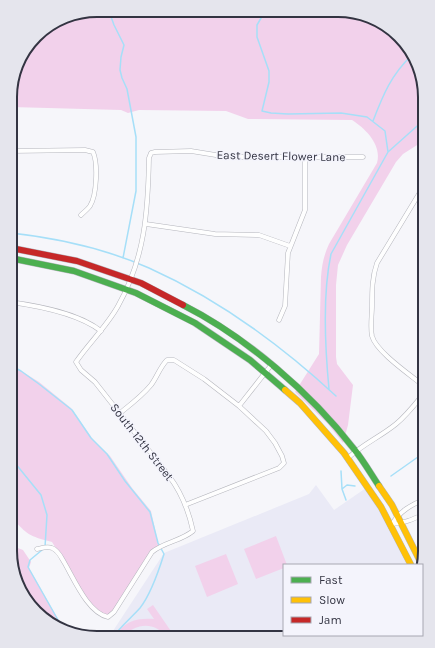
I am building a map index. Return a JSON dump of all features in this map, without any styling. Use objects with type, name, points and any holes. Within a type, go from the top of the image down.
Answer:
[{"type":"street","points":[[17,150],[85,150],[94,152],[96,158],[95,192],[90,206],[81,215]]},
{"type":"street","name":"East Desert Flower Lane","points":[[146,224],[149,194],[149,158],[151,153],[191,151],[228,157],[363,157]]},
{"type":"street","points":[[279,320],[285,306],[287,261],[290,246],[303,216],[304,210],[305,157]]},
{"type":"street","points":[[418,196],[377,263],[373,274],[372,289],[372,336],[377,346],[385,355],[418,381]]},
{"type":"street","points":[[17,303],[43,308],[76,318],[88,322],[101,331],[118,306],[131,280],[146,224],[215,234],[259,235],[290,246]]},
{"type":"street","points":[[17,249],[69,259],[131,280],[165,295],[205,316],[250,346],[316,404],[356,450],[387,496],[418,556]]},
{"type":"street","points":[[28,261],[31,251]]},
{"type":"street","points":[[17,259],[68,270],[126,289],[169,308],[201,326],[266,372],[310,414],[348,458],[373,493],[392,524],[411,564]]},
{"type":"street","name":"South 12th Street","points":[[37,549],[46,547],[53,548],[60,554],[87,602],[101,616],[108,617],[114,612],[152,552],[159,547],[188,535],[193,531],[185,505],[170,476],[95,382],[81,370],[76,362],[101,331]]},
{"type":"street","points":[[120,413],[139,398],[151,385],[163,364],[167,360],[174,360],[204,379],[239,406],[266,431],[275,443],[284,463],[279,468],[185,505]]},
{"type":"street","points":[[239,406],[272,364]]},
{"type":"street","points":[[348,458],[356,450],[396,425],[418,401]]},
{"type":"street","points":[[392,524],[398,515],[411,505],[418,502]]},
{"type":"street","points":[[392,524],[402,523],[418,517]]},
{"type":"shaded area","points":[[97,17],[348,18],[368,23],[378,28],[395,40],[407,57],[414,71],[418,92],[418,144],[403,154],[396,162],[347,245],[338,265],[336,285],[336,357],[337,364],[353,385],[348,425],[343,443],[328,424],[295,392],[319,354],[321,277],[326,252],[329,244],[377,163],[377,150],[372,138],[363,128],[352,120],[248,119],[226,111],[139,110],[128,113],[121,110],[17,107],[18,87],[21,71],[34,48],[44,37],[71,21]]},
{"type":"shaded area","points":[[17,368],[39,382],[71,408],[94,441],[110,456],[132,488],[151,511],[159,547],[152,552],[114,612],[108,617],[94,610],[52,542],[40,539],[24,530],[17,523]]},
{"type":"shaded area","points":[[316,485],[334,510],[366,488],[383,516],[407,564],[283,564],[283,631],[113,631],[164,553],[309,494]]},
{"type":"shaded area","points":[[276,536],[287,564],[283,564],[283,568],[256,579],[244,549]]},
{"type":"shaded area","points":[[17,548],[23,550],[31,562],[29,568],[59,621],[40,608],[28,591],[20,572]]},
{"type":"shaded area","points":[[226,554],[238,584],[207,597],[195,566]]},
{"type":"shaded area","points":[[153,605],[171,631],[160,631],[151,626],[145,626],[130,631],[120,631],[122,627],[136,620],[154,619],[147,609]]},
{"type":"waterway","points":[[111,17],[124,45],[120,70],[127,89],[136,137],[136,191],[123,258]]},
{"type":"waterway","points":[[262,17],[257,25],[257,37],[269,71],[269,82],[262,111],[288,114],[341,113],[367,117],[385,131],[388,152]]},
{"type":"waterway","points":[[373,121],[388,86],[398,70],[408,59]]},
{"type":"waterway","points":[[329,389],[326,356],[325,304],[331,254],[388,152],[418,125]]},
{"type":"waterway","points":[[17,234],[64,241],[99,250],[133,261],[175,280],[248,324],[271,341],[336,396]]},
{"type":"waterway","points":[[17,369],[72,410],[91,438],[107,454],[125,481],[150,512],[158,543],[164,554],[148,596],[140,608],[118,631]]},
{"type":"waterway","points":[[391,476],[418,457]]},
{"type":"waterway","points":[[17,465],[41,495],[47,515],[45,547]]},
{"type":"waterway","points":[[341,471],[342,489],[346,500]]},
{"type":"waterway","points":[[342,489],[347,485],[355,486]]},
{"type":"waterway","points":[[42,550],[30,560],[28,567],[58,621]]},
{"type":"traffic: fast","points":[[17,259],[74,271],[136,293],[195,323],[250,360],[285,390]]},
{"type":"traffic: fast","points":[[183,305],[230,333],[276,368],[297,387],[337,428],[364,462],[379,486]]},
{"type":"traffic: slow","points":[[285,390],[300,403],[344,453],[381,507],[410,564]]},
{"type":"traffic: slow","points":[[379,486],[392,505],[418,557]]},
{"type":"traffic: jam","points":[[17,249],[77,261],[141,283],[183,305]]}]
